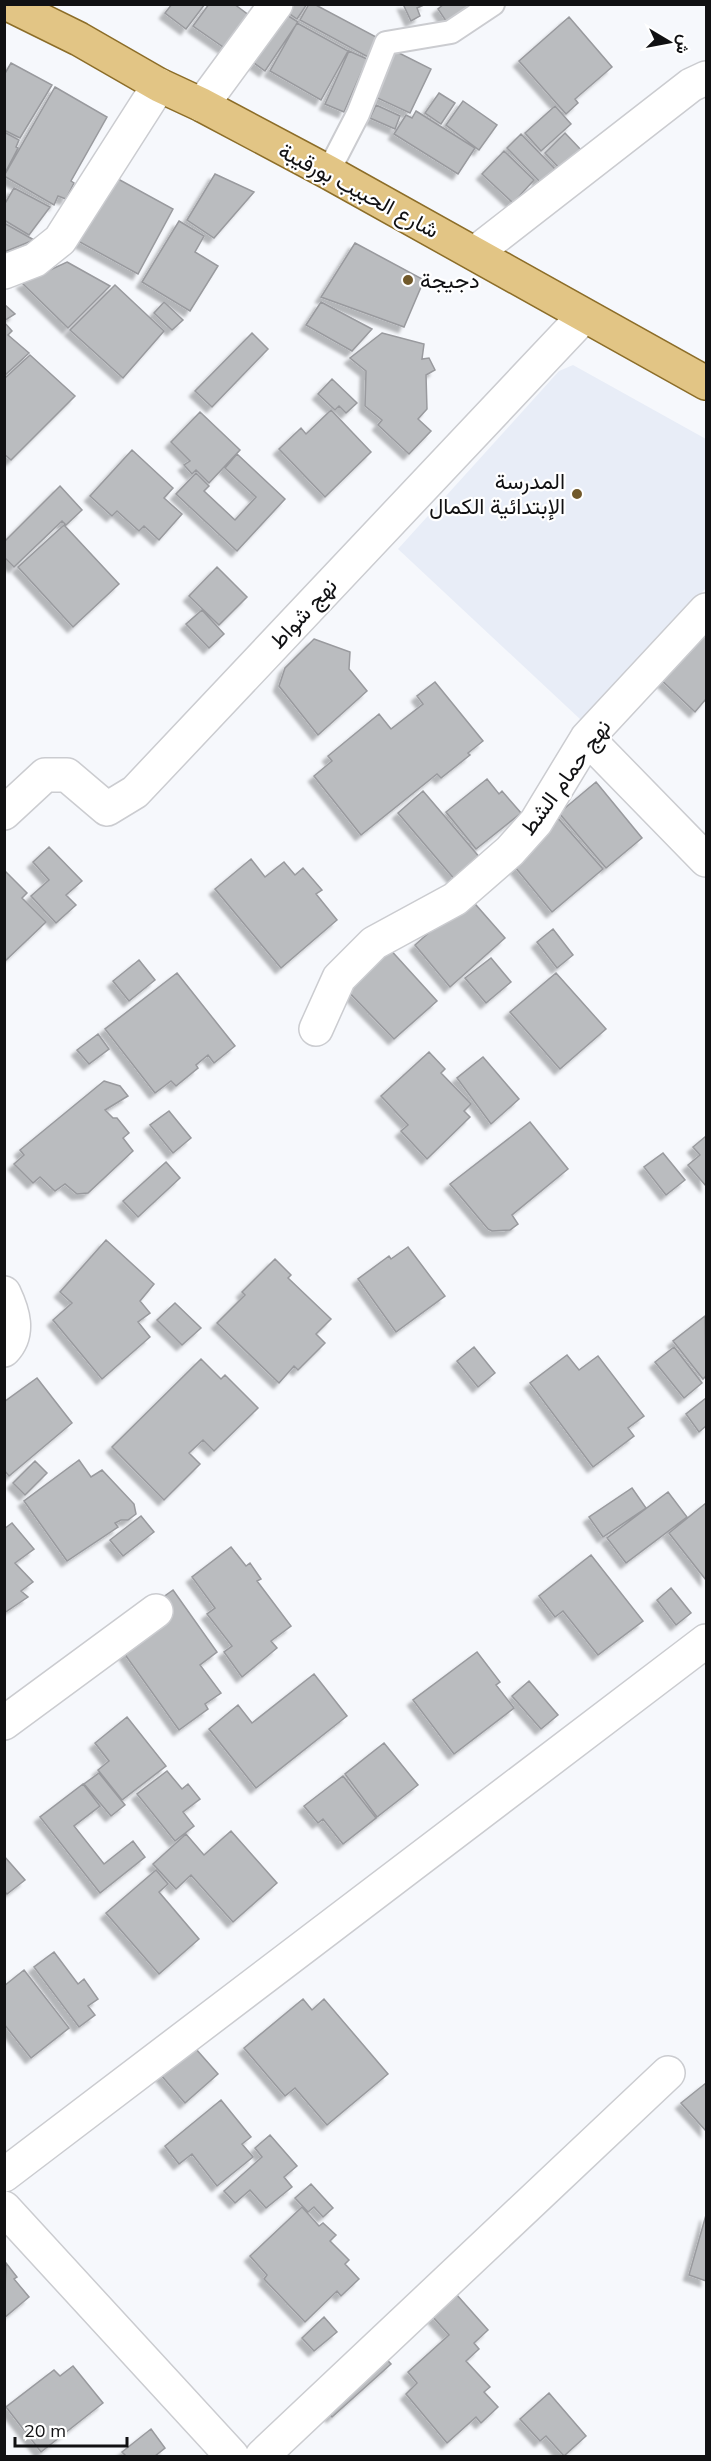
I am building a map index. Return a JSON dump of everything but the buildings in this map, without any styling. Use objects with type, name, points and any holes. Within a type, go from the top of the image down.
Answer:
[{"type":"main road","name":"شارع الحبيب بورقيبة","points":[[8,4],[79,39],[159,85],[202,105],[328,172],[706,383]]},
{"type":"street","points":[[202,105],[276,4]]},
{"type":"street","points":[[476,253],[691,84],[706,78]]},
{"type":"street","points":[[4,272],[35,260],[60,240],[159,85]]},
{"type":"street","name":"نهج شواط","points":[[4,813],[45,775],[67,775],[107,809],[135,792],[584,316]]},
{"type":"street","name":"نهج حمام الشط","points":[[316,1029],[339,978],[374,943],[454,899],[516,844],[536,822],[587,738],[706,610]]},
{"type":"street","points":[[587,738],[706,860]]},
{"type":"street","points":[[4,1293],[12,1311],[15,1326],[10,1343],[4,1350]]},
{"type":"street","points":[[4,1723],[156,1611]]},
{"type":"street","points":[[4,2175],[706,1641]]},
{"type":"street","points":[[262,2457],[668,2073]]},
{"type":"street","points":[[7,2216],[232,2457]]},
{"type":"lane","points":[[328,172],[358,114],[386,43],[451,32],[493,4]]},
{"type":"shaded area","name":"المدرسة الإبتدائية الكمال","points":[[573,365],[706,439],[706,588],[581,720],[398,549],[559,371]]},
{"type":"place","name":"دجيجة","points":[[408,280]]},
{"type":"place","name":"المدرسة الإبتدائية الكمال","points":[[577,494]]}]
